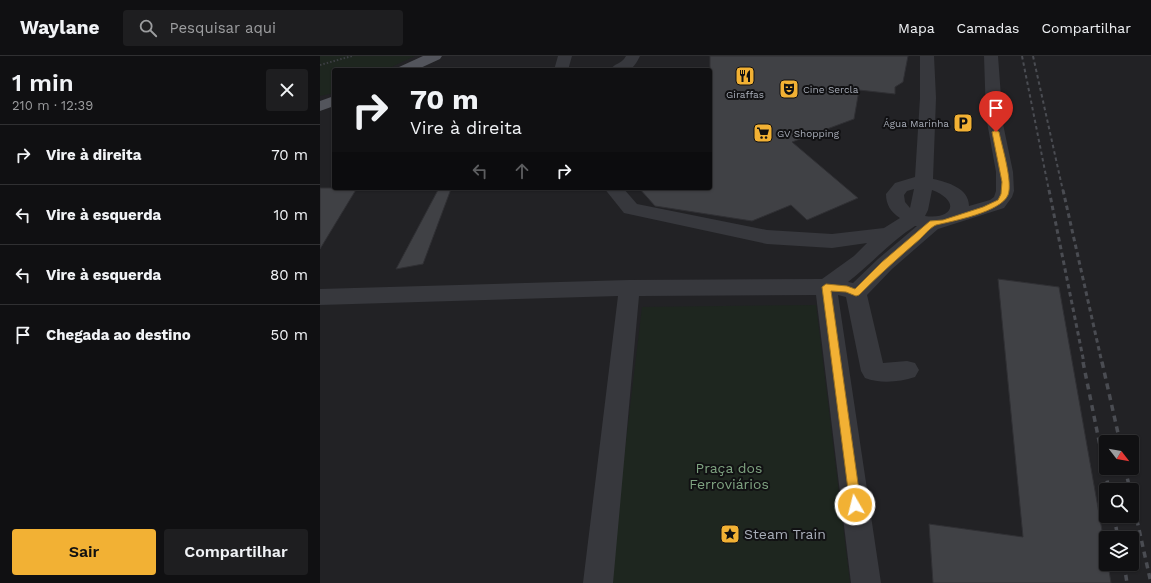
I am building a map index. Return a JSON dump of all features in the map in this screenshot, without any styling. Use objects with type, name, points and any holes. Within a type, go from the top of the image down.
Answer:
[{"type":"main road","points":[[408,68],[435,56]]},
{"type":"main road","points":[[320,102],[332,100]]},
{"type":"main road","points":[[320,106],[332,101]]},
{"type":"street","points":[[562,68],[565,56]]},
{"type":"street","points":[[826,287],[860,261],[889,234],[912,219],[919,210],[924,182],[928,98],[927,56]]},
{"type":"street","points":[[952,218],[958,213],[960,206],[953,193],[945,187],[924,182],[907,184],[896,192],[894,197],[898,209],[912,219],[933,223],[944,222],[952,218],[997,204],[1001,201],[1005,194],[1005,182],[994,122],[994,86],[991,56]]},
{"type":"street","points":[[621,68],[635,62]]},
{"type":"street","points":[[615,190],[631,209],[767,237],[832,241],[889,234]]},
{"type":"street","points":[[856,293],[885,264],[933,223]]},
{"type":"street","points":[[826,287],[866,583]]},
{"type":"street","points":[[320,297],[629,288],[826,287],[847,289],[856,293]]},
{"type":"street","points":[[598,583],[629,288]]},
{"type":"street","points":[[856,293],[873,372],[878,373],[907,370]]},
{"type":"path","points":[[320,65],[352,56]]},
{"type":"shaded area","points":[[320,56],[1151,56],[1151,583],[320,583]]},
{"type":"green space","points":[[320,56],[415,56],[389,68],[332,68],[332,93],[320,96]]},
{"type":"green space","name":"Praça dos Ferroviários","points":[[816,305],[850,583],[609,583],[642,307]]},
{"type":"building","name":"GV Shopping","points":[[710,56],[908,56],[903,82],[895,87],[895,94],[859,90],[854,119],[792,142],[858,198],[807,220],[791,205],[752,221],[655,206],[641,190],[712,190],[712,68],[710,68]]},
{"type":"building","points":[[320,188],[332,188],[332,190],[356,190],[320,249]]},
{"type":"building","points":[[438,190],[451,190],[423,264],[396,269]]},
{"type":"building","points":[[998,279],[1059,287],[1099,513],[1099,523],[1101,523],[1102,531],[1099,531],[1099,571],[1109,571],[1111,583],[933,583],[929,524],[1023,537]]},
{"type":"railway","points":[[1022,56],[1049,191]]},
{"type":"railway","points":[[1033,56],[1063,191]]},
{"type":"railway","points":[[1049,190],[1084,363]]},
{"type":"railway","points":[[1063,190],[1102,363]]},
{"type":"railway","points":[[1083,362],[1108,483]]},
{"type":"railway","points":[[1102,362],[1118,435]]},
{"type":"railway","points":[[1127,475],[1128,483]]},
{"type":"railway","points":[[1115,523],[1117,531]]},
{"type":"railway","points":[[1138,523],[1151,583]]},
{"type":"railway","points":[[1125,571],[1127,583]]},
{"type":"place","name":"Giraffas","points":[[745,76]]},
{"type":"place","name":"Cine Sercla","points":[[789,89]]},
{"type":"place","name":"Água Marinha","points":[[963,123]]},
{"type":"place","name":"GV Shopping","points":[[763,133]]},
{"type":"place","name":"Steam Train","points":[[730,534]]},
{"type":"route","points":[[855,505],[826,287],[847,289],[856,293],[885,264],[933,223],[944,222],[952,218],[997,204],[1001,201],[1005,194],[1005,182],[1003,164],[997,143],[996,132]]}]
